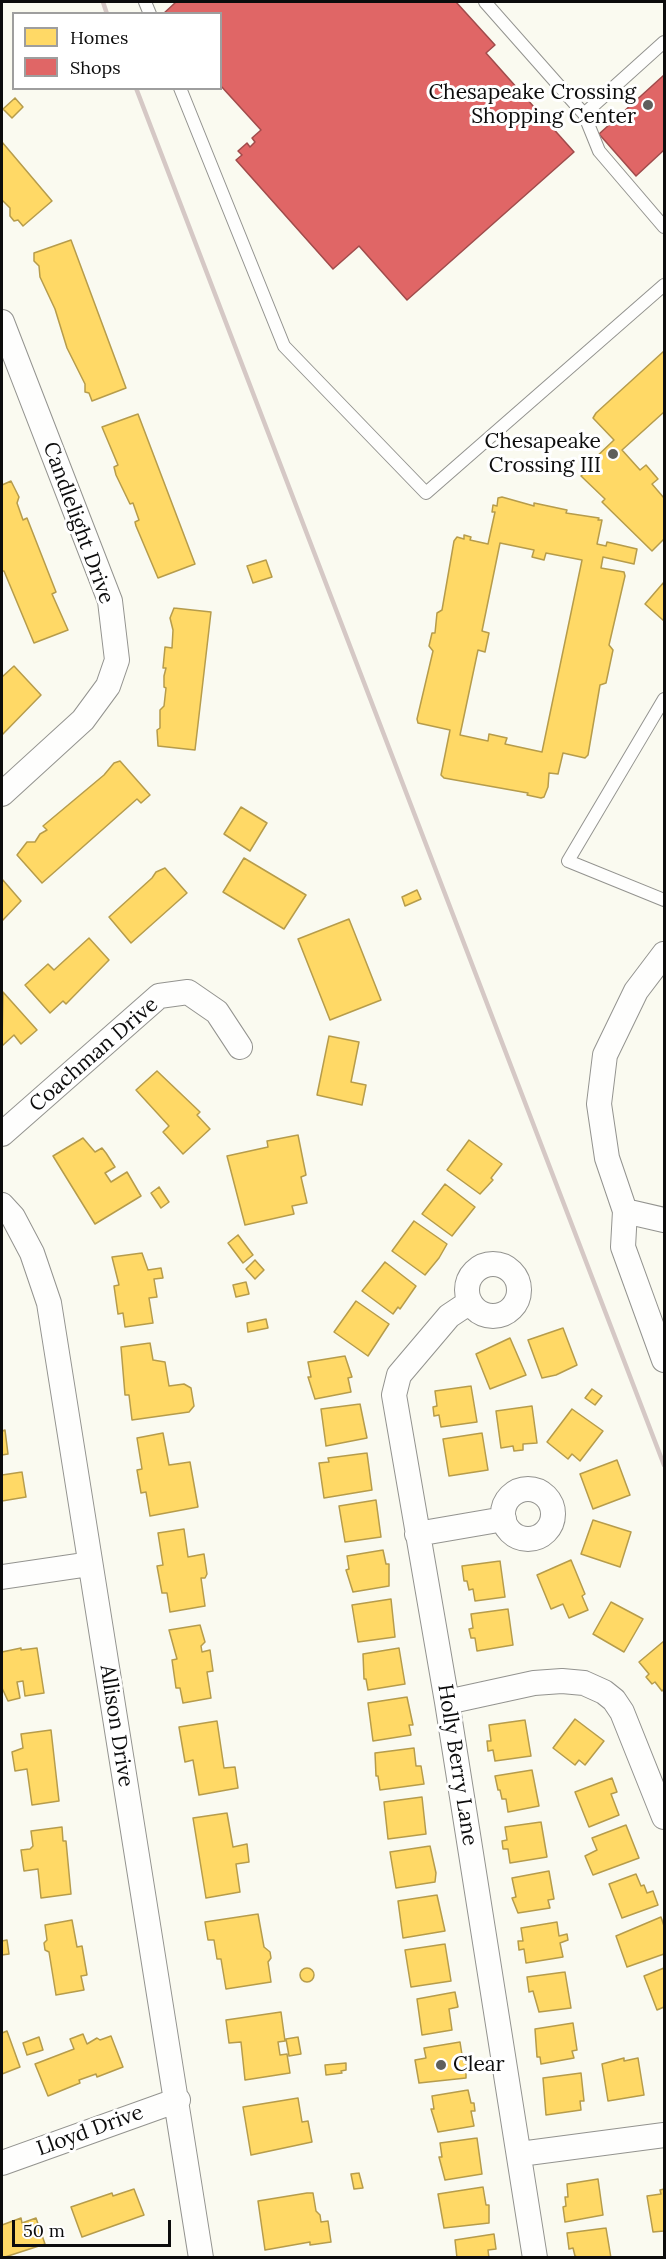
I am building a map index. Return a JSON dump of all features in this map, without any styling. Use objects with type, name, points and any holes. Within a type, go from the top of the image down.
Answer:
[{"type":"street","name":"Candlelight Drive","points":[[2,322],[110,601],[117,660],[108,686],[83,720],[2,794]]},
{"type":"street","points":[[664,954],[636,991],[605,1055],[599,1104],[607,1158],[625,1211],[623,1247],[664,1360]]},
{"type":"street","name":"Coachman Drive","points":[[2,1134],[159,996],[188,992],[217,1012],[240,1047]]},
{"type":"street","name":"Allison Drive","points":[[2,1205],[13,1217],[32,1253],[49,1303],[178,2100],[201,2258]]},
{"type":"street","points":[[625,1211],[664,1220]]},
{"type":"street","name":"Holly Berry Lane","points":[[470,1302],[449,1316],[399,1375],[394,1395],[447,1702],[535,2258]]},
{"type":"street","points":[[417,1534],[504,1520]]},
{"type":"street","points":[[2,1576],[90,1564]]},
{"type":"street","points":[[447,1702],[534,1683],[562,1681],[584,1683],[604,1692],[614,1700],[622,1712],[664,1817]]},
{"type":"street","name":"Lloyd Drive","points":[[2,2163],[178,2100]]},
{"type":"street","points":[[520,2154],[664,2135]]},
{"type":"lane","points":[[485,2],[584,114],[599,151],[664,226]]},
{"type":"lane","points":[[584,114],[664,42]]},
{"type":"lane","points":[[181,90],[284,346],[426,493],[664,285]]},
{"type":"lane","points":[[664,699],[568,861],[664,900]]},
{"type":"building: Homes","points":[[15,98],[23,107],[12,118],[3,109]]},
{"type":"building: Homes","points":[[2,142],[52,201],[23,226],[18,220],[14,221],[10,216],[10,208],[2,200]]},
{"type":"building: Homes","points":[[71,240],[126,388],[92,401],[89,393],[85,392],[85,384],[67,348],[55,309],[40,277],[39,266],[34,261],[34,253]]},
{"type":"building: Homes","name":"Chesapeake Crossing III","points":[[664,351],[664,412],[622,450],[640,470],[646,465],[658,479],[652,484],[664,498],[664,539],[652,551],[602,502],[605,499],[581,476],[583,474],[580,471],[587,465],[585,462],[589,458],[592,461],[614,440],[593,418],[596,413]]},
{"type":"building: Homes","points":[[138,414],[195,564],[158,578],[136,526],[135,522],[139,520],[133,503],[130,504],[116,475],[114,467],[118,465],[102,427]]},
{"type":"building: Homes","points":[[11,481],[19,497],[17,503],[23,520],[27,518],[56,592],[52,594],[68,630],[34,643],[4,571],[2,571],[2,485]]},
{"type":"building: Homes","points":[[502,497],[534,506],[534,503],[567,510],[566,513],[599,518],[598,520],[602,520],[597,544],[606,546],[607,542],[637,549],[634,564],[603,557],[601,568],[624,572],[625,576],[609,645],[613,650],[606,683],[600,685],[588,755],[585,758],[563,753],[558,774],[549,773],[548,787],[544,797],[541,798],[527,795],[528,793],[444,778],[441,775],[450,730],[418,723],[417,719],[433,651],[429,646],[432,633],[435,633],[437,613],[442,610],[454,541],[457,537],[464,539],[464,535],[471,537],[470,540],[488,544],[495,512],[492,512],[493,505],[497,506],[498,498]],"holes":[[[500,543],[534,550],[532,557],[544,560],[546,553],[582,560],[542,752],[505,744],[507,738],[489,734],[488,741],[460,735],[478,650],[485,652],[489,633],[482,631]]]},
{"type":"building: Homes","points":[[266,560],[272,577],[253,583],[247,566]]},
{"type":"building: Homes","points":[[664,582],[664,621],[645,604]]},
{"type":"building: Homes","points":[[174,608],[211,612],[195,750],[158,746],[157,730],[160,728],[160,710],[164,706],[166,688],[164,687],[164,676],[166,668],[163,668],[165,647],[172,648],[173,630],[170,618]]},
{"type":"building: Homes","points":[[14,666],[41,695],[2,735],[2,677]]},
{"type":"building: Homes","points":[[120,761],[150,795],[141,803],[137,799],[42,883],[17,855],[27,842],[35,842],[40,834],[47,830],[43,826],[104,775],[114,763]]},
{"type":"building: Homes","points":[[241,807],[267,823],[250,851],[224,834]]},
{"type":"building: Homes","points":[[244,858],[306,895],[284,929],[223,892]]},
{"type":"building: Homes","points":[[165,868],[187,893],[131,943],[109,917],[156,872]]},
{"type":"building: Homes","points":[[2,879],[21,901],[2,921]]},
{"type":"building: Homes","points":[[417,890],[421,899],[405,906],[402,897]]},
{"type":"building: Homes","points":[[349,919],[381,1000],[330,1020],[298,939]]},
{"type":"building: Homes","points":[[89,938],[109,960],[66,1004],[63,1001],[50,1013],[25,985],[48,964],[54,970]]},
{"type":"building: Homes","points":[[3,992],[37,1030],[21,1044],[14,1035],[2,1046]]},
{"type":"building: Homes","points":[[329,1036],[359,1042],[351,1082],[366,1085],[362,1105],[317,1095]]},
{"type":"building: Homes","points":[[157,1071],[200,1112],[197,1115],[210,1129],[183,1154],[163,1132],[169,1126],[136,1090]]},
{"type":"building: Homes","points":[[298,1135],[306,1175],[301,1177],[307,1203],[292,1206],[294,1214],[245,1225],[227,1156],[268,1147],[267,1141]]},
{"type":"building: Homes","points":[[83,1138],[95,1152],[102,1148],[115,1167],[105,1173],[111,1182],[127,1172],[141,1196],[95,1224],[53,1156]]},
{"type":"building: Homes","points":[[469,1140],[502,1164],[491,1178],[493,1180],[480,1194],[447,1170]]},
{"type":"building: Homes","points":[[445,1184],[475,1207],[452,1236],[422,1214]]},
{"type":"building: Homes","points":[[159,1187],[169,1202],[161,1208],[151,1193]]},
{"type":"building: Homes","points":[[414,1221],[447,1244],[425,1275],[392,1251]]},
{"type":"building: Homes","points":[[238,1235],[253,1255],[243,1263],[228,1243]]},
{"type":"building: Homes","points":[[142,1253],[148,1270],[161,1268],[163,1278],[154,1279],[157,1297],[149,1298],[153,1323],[125,1327],[123,1313],[118,1314],[114,1286],[119,1285],[112,1257]]},
{"type":"building: Homes","points":[[255,1260],[264,1270],[255,1279],[246,1269]]},
{"type":"building: Homes","points":[[385,1262],[416,1286],[400,1309],[398,1307],[393,1314],[362,1291]]},
{"type":"building: Homes","points":[[246,1282],[249,1294],[236,1297],[233,1285]]},
{"type":"building: Homes","points":[[356,1301],[389,1324],[368,1356],[334,1332]]},
{"type":"building: Homes","points":[[266,1319],[268,1328],[248,1332],[247,1323]]},
{"type":"building: Homes","points":[[563,1328],[577,1365],[556,1375],[542,1378],[528,1340]]},
{"type":"building: Homes","points":[[510,1338],[526,1375],[490,1389],[476,1354]]},
{"type":"building: Homes","points":[[150,1343],[153,1360],[165,1362],[169,1386],[184,1384],[191,1388],[194,1406],[189,1412],[132,1420],[129,1395],[125,1395],[121,1347]]},
{"type":"building: Homes","points":[[345,1356],[352,1377],[348,1378],[351,1392],[315,1399],[308,1377],[311,1377],[308,1362]]},
{"type":"building: Homes","points":[[471,1386],[477,1422],[441,1427],[439,1415],[434,1416],[433,1407],[437,1406],[435,1391]]},
{"type":"building: Homes","points":[[592,1389],[602,1396],[595,1405],[585,1398]]},
{"type":"building: Homes","points":[[360,1404],[367,1438],[326,1446],[321,1409]]},
{"type":"building: Homes","points":[[532,1406],[537,1443],[523,1444],[523,1450],[514,1451],[513,1446],[501,1448],[496,1411]]},
{"type":"building: Homes","points":[[572,1409],[603,1431],[580,1461],[572,1454],[568,1459],[547,1442]]},
{"type":"building: Homes","points":[[5,1430],[8,1454],[2,1455],[2,1431]]},
{"type":"building: Homes","points":[[163,1433],[169,1465],[190,1462],[198,1507],[150,1516],[146,1492],[141,1493],[137,1470],[142,1469],[137,1438]]},
{"type":"building: Homes","points":[[482,1433],[488,1470],[449,1476],[443,1439]]},
{"type":"building: Homes","points":[[367,1453],[372,1490],[324,1498],[319,1463],[329,1462],[328,1458]]},
{"type":"building: Homes","points":[[617,1460],[630,1495],[593,1509],[580,1474]]},
{"type":"building: Homes","points":[[22,1472],[26,1497],[2,1501],[2,1475]]},
{"type":"building: Homes","points":[[376,1500],[381,1537],[345,1542],[339,1506]]},
{"type":"building: Homes","points":[[593,1520],[631,1532],[620,1567],[581,1554]]},
{"type":"building: Homes","points":[[184,1529],[188,1557],[204,1554],[207,1574],[205,1578],[201,1578],[205,1606],[170,1612],[167,1593],[162,1593],[157,1566],[163,1565],[158,1533]]},
{"type":"building: Homes","points":[[383,1550],[386,1564],[389,1564],[389,1586],[353,1592],[346,1570],[349,1569],[347,1556]]},
{"type":"building: Homes","points":[[571,1560],[585,1594],[582,1596],[588,1610],[569,1618],[563,1604],[551,1609],[537,1575]]},
{"type":"building: Homes","points":[[500,1561],[505,1597],[475,1601],[473,1589],[469,1590],[467,1581],[464,1581],[462,1566]]},
{"type":"building: Homes","points":[[391,1599],[395,1637],[358,1642],[352,1605]]},
{"type":"building: Homes","points":[[611,1602],[643,1619],[624,1652],[593,1634]]},
{"type":"building: Homes","points":[[508,1609],[513,1645],[477,1651],[475,1638],[471,1638],[469,1629],[473,1628],[471,1614]]},
{"type":"building: Homes","points":[[200,1625],[205,1642],[201,1646],[202,1652],[210,1650],[213,1671],[207,1672],[211,1698],[183,1703],[180,1688],[176,1688],[172,1660],[177,1659],[169,1630]]},
{"type":"building: Homes","points":[[664,1641],[664,1689],[662,1691],[655,1682],[652,1684],[646,1677],[649,1674],[639,1662]]},
{"type":"building: Homes","points":[[21,1648],[21,1650],[37,1648],[44,1693],[25,1696],[23,1681],[17,1682],[20,1698],[8,1701],[2,1688],[2,1652]]},
{"type":"building: Homes","points":[[399,1648],[405,1684],[368,1690],[366,1679],[364,1679],[363,1654]]},
{"type":"building: Homes","points":[[407,1697],[413,1725],[409,1725],[411,1735],[373,1741],[368,1703]]},
{"type":"building: Homes","points":[[575,1719],[604,1741],[585,1765],[579,1760],[575,1765],[553,1748]]},
{"type":"building: Homes","points":[[525,1720],[531,1756],[495,1761],[493,1750],[488,1751],[487,1741],[491,1741],[489,1725]]},
{"type":"building: Homes","points":[[217,1721],[224,1768],[235,1767],[238,1788],[199,1795],[193,1760],[185,1762],[179,1727]]},
{"type":"building: Homes","points":[[51,1730],[59,1801],[32,1805],[27,1769],[15,1771],[12,1752],[23,1748],[21,1734]]},
{"type":"building: Homes","points":[[414,1748],[416,1766],[421,1766],[424,1784],[380,1790],[378,1776],[376,1776],[375,1753]]},
{"type":"building: Homes","points":[[532,1770],[539,1806],[508,1812],[506,1799],[502,1799],[495,1776]]},
{"type":"building: Homes","points":[[612,1778],[617,1792],[611,1794],[619,1815],[589,1827],[575,1792]]},
{"type":"building: Homes","points":[[422,1797],[426,1834],[388,1839],[384,1802]]},
{"type":"building: Homes","points":[[227,1813],[233,1847],[247,1844],[249,1862],[236,1864],[240,1892],[206,1898],[193,1818]]},
{"type":"building: Homes","points":[[541,1822],[547,1857],[510,1863],[508,1849],[503,1849],[502,1841],[507,1840],[505,1827]]},
{"type":"building: Homes","points":[[626,1825],[639,1858],[593,1875],[585,1856],[597,1850],[592,1838]]},
{"type":"building: Homes","points":[[62,1827],[63,1841],[66,1841],[71,1894],[41,1898],[38,1869],[24,1871],[21,1850],[30,1849],[33,1846],[31,1831]]},
{"type":"building: Homes","points":[[430,1846],[436,1873],[435,1882],[396,1888],[390,1852]]},
{"type":"building: Homes","points":[[549,1871],[554,1899],[548,1900],[550,1908],[518,1913],[512,1898],[516,1897],[512,1878]]},
{"type":"building: Homes","points":[[636,1874],[647,1893],[653,1891],[658,1905],[622,1918],[609,1884]]},
{"type":"building: Homes","points":[[437,1895],[445,1931],[403,1938],[398,1901]]},
{"type":"building: Homes","points":[[258,1914],[264,1947],[270,1952],[271,1958],[268,1962],[271,1982],[226,1989],[221,1959],[217,1959],[214,1940],[208,1940],[205,1922]]},
{"type":"building: Homes","points":[[661,1917],[664,1926],[664,1954],[627,1967],[616,1936]]},
{"type":"building: Homes","points":[[72,1920],[77,1947],[82,1946],[87,1975],[81,1976],[84,1990],[56,1995],[49,1952],[45,1950],[44,1943],[47,1940],[45,1925]]},
{"type":"building: Homes","points":[[557,1922],[559,1936],[567,1934],[568,1940],[560,1943],[563,1957],[526,1963],[524,1949],[519,1950],[518,1941],[523,1941],[521,1928]]},
{"type":"building: Homes","points":[[7,1940],[9,1954],[2,1955],[2,1941]]},
{"type":"building: Homes","points":[[445,1944],[451,1981],[411,1987],[405,1950]]},
{"type":"building: Homes","points":[[304,1968],[310,1968],[314,1975],[310,1982],[304,1982],[300,1978],[300,1972]]},
{"type":"building: Homes","points":[[664,1968],[664,2007],[657,2010],[644,1976]]},
{"type":"building: Homes","points":[[565,1972],[571,2008],[539,2012],[533,1991],[529,1992],[527,1977]]},
{"type":"building: Homes","points":[[455,1992],[458,2007],[449,2009],[452,2030],[422,2035],[417,1999]]},
{"type":"building: Homes","points":[[281,2012],[285,2041],[278,2042],[280,2055],[287,2054],[290,2073],[245,2080],[241,2042],[229,2043],[226,2020]]},
{"type":"building: Homes","points":[[573,2023],[577,2050],[572,2051],[574,2058],[541,2064],[540,2057],[537,2057],[535,2029]]},
{"type":"building: Homes","points":[[7,2031],[20,2067],[2,2074],[2,2033]]},
{"type":"building: Homes","points":[[83,2034],[87,2044],[97,2038],[100,2040],[111,2036],[123,2067],[97,2077],[96,2074],[79,2080],[80,2083],[48,2096],[35,2064],[74,2049],[70,2039]]},
{"type":"building: Homes","points":[[39,2037],[43,2050],[27,2055],[23,2043]]},
{"type":"building: Homes","points":[[298,2037],[301,2054],[289,2056],[286,2039]]},
{"type":"building: Homes","name":"Clear","points":[[460,2042],[463,2061],[466,2060],[466,2078],[419,2083],[415,2060],[426,2058],[424,2048]]},
{"type":"building: Homes","points":[[624,2058],[624,2061],[638,2058],[644,2095],[608,2101],[602,2064]]},
{"type":"building: Homes","points":[[346,2063],[346,2070],[341,2071],[342,2073],[326,2075],[325,2065]]},
{"type":"building: Homes","points":[[581,2073],[584,2101],[580,2101],[581,2110],[546,2115],[543,2078]]},
{"type":"building: Homes","points":[[468,2090],[471,2103],[474,2103],[475,2111],[471,2111],[474,2126],[438,2132],[431,2109],[434,2109],[432,2096]]},
{"type":"building: Homes","points":[[298,2098],[302,2122],[308,2121],[312,2142],[251,2155],[243,2107]]},
{"type":"building: Homes","points":[[477,2138],[482,2174],[445,2180],[439,2157],[442,2157],[440,2143]]},
{"type":"building: Homes","points":[[359,2173],[363,2188],[354,2189],[351,2174]]},
{"type":"building: Homes","points":[[598,2179],[603,2215],[565,2222],[563,2207],[566,2206],[565,2197],[568,2197],[567,2184]]},
{"type":"building: Homes","points":[[483,2187],[486,2205],[489,2205],[489,2223],[444,2228],[438,2194]]},
{"type":"building: Homes","points":[[134,2189],[144,2215],[82,2237],[71,2207],[112,2193],[113,2196]]},
{"type":"building: Homes","points":[[664,2189],[664,2231],[653,2232],[647,2196],[661,2194],[660,2190]]},
{"type":"building: Homes","points":[[313,2193],[316,2211],[320,2215],[321,2222],[328,2221],[331,2242],[310,2245],[310,2242],[265,2250],[258,2201]]},
{"type":"building: Homes","points":[[21,2218],[22,2223],[36,2218],[45,2244],[2,2258],[2,2225]]},
{"type":"building: Homes","points":[[606,2228],[611,2258],[579,2258],[575,2256],[573,2248],[569,2249],[567,2233]]},
{"type":"building: Homes","points":[[494,2234],[496,2249],[488,2250],[489,2258],[457,2258],[455,2240]]},
{"type":"building: Shops","points":[[176,2],[456,2],[495,45],[486,53],[574,152],[407,300],[359,246],[333,269],[236,160],[242,155],[238,151],[247,143],[250,147],[255,142],[252,138],[261,130],[222,87],[222,12],[165,12]]},
{"type":"building: Shops","name":"Chesapeake Crossing Shopping Center","points":[[664,75],[664,150],[636,176],[599,134]]},
{"type":"railway","points":[[103,2],[106,12]]},
{"type":"railway","points":[[137,90],[664,1465]]},
{"type":"place","name":"Chesapeake Crossing Shopping Center","points":[[648,105]]},
{"type":"place","name":"Chesapeake Crossing III","points":[[613,454]]},
{"type":"place","name":"Clear","points":[[441,2065]]}]
